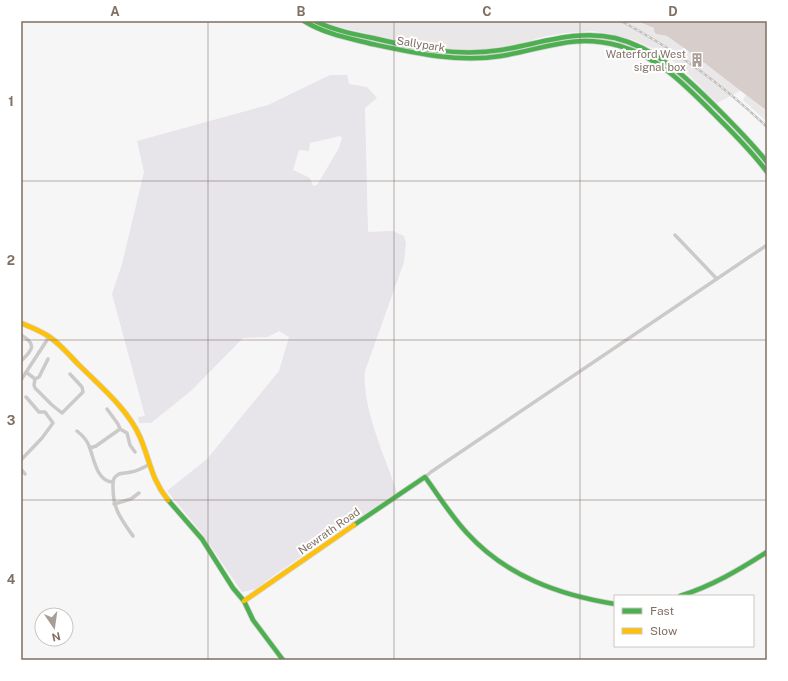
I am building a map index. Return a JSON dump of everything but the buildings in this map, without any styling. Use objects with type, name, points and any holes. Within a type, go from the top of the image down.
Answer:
[{"type":"main road","name":"Sallypark","points":[[304,21],[318,29],[335,35],[413,53],[442,57],[494,57],[538,45]]},
{"type":"main road","name":"Sallypark","points":[[315,21],[338,30],[422,49],[466,53],[487,52],[538,45]]},
{"type":"main road","points":[[538,45],[570,36],[591,35],[614,38],[641,47],[663,59],[686,76],[731,122],[767,162]]},
{"type":"main road","points":[[538,45],[590,41],[628,48],[650,58],[665,68],[698,99],[752,152],[767,172]]},
{"type":"main road","points":[[21,323],[42,332],[49,337],[79,365],[132,421],[140,437],[148,465],[157,485],[164,496],[202,539],[233,588],[244,601],[252,620],[284,660]]},
{"type":"main road","points":[[426,477],[452,517],[488,555],[528,580],[552,590],[574,597],[614,604]]},
{"type":"main road","name":"Newrath Road","points":[[244,601],[426,477]]},
{"type":"main road","points":[[684,595],[700,591],[731,575],[767,552]]},
{"type":"street","points":[[676,235],[717,279]]},
{"type":"street","points":[[426,477],[431,472],[767,245]]},
{"type":"street","points":[[21,335],[29,339],[32,346],[28,355],[21,361]]},
{"type":"street","points":[[21,380],[49,337]]},
{"type":"street","points":[[48,359],[39,377],[35,379],[34,385],[52,405],[62,413],[83,392],[82,387],[70,374]]},
{"type":"street","points":[[26,372],[35,379]]},
{"type":"street","points":[[26,397],[39,412],[45,412],[52,405]]},
{"type":"street","points":[[107,410],[120,429],[127,433],[130,445],[135,452]]},
{"type":"street","points":[[21,460],[52,426],[52,420],[45,412]]},
{"type":"street","points":[[90,448],[120,429]]},
{"type":"street","points":[[77,431],[90,448],[95,464],[105,480],[112,482]]},
{"type":"street","points":[[133,536],[122,521],[114,504],[112,482],[119,474],[132,472],[148,465]]},
{"type":"street","points":[[21,468],[25,474]]},
{"type":"street","points":[[114,504],[130,499],[139,493]]},
{"type":"shaded area","points":[[323,21],[636,21],[654,28],[656,34],[667,36],[742,90],[717,103],[673,61],[652,48],[634,40],[593,31],[546,36],[519,44],[485,49],[459,50],[433,48],[352,30]]},
{"type":"shaded area","points":[[637,21],[767,21],[767,111],[667,36],[656,34],[654,28]]},
{"type":"shaded area","points":[[330,75],[347,75],[349,84],[367,87],[377,98],[365,108],[368,232],[393,231],[404,236],[406,243],[404,262],[365,371],[365,386],[367,401],[375,432],[397,492],[277,573],[256,589],[242,592],[201,532],[167,491],[207,459],[279,371],[289,337],[279,331],[268,337],[243,338],[192,390],[151,423],[139,423],[138,417],[145,416],[112,294],[122,264],[144,172],[137,141],[268,105]],"holes":[[[340,136],[342,138],[339,148],[317,185],[313,186],[310,178],[293,170],[299,150],[309,151],[310,143]]]},
{"type":"shaded area","points":[[746,95],[767,112],[767,122],[743,100]]},
{"type":"railway","points":[[621,21],[641,32],[698,69],[734,97],[767,127]]},
{"type":"traffic: fast","points":[[304,21],[320,29],[354,40],[404,51],[452,58],[485,58],[501,56],[573,42],[603,42],[620,46],[647,57],[681,82],[741,141],[767,172]]},
{"type":"traffic: fast","points":[[315,21],[358,35],[421,48],[453,52],[485,52],[501,50],[572,36],[586,35],[615,38],[645,49],[671,66],[707,98],[737,128],[767,162]]},
{"type":"traffic: fast","points":[[354,525],[425,477],[450,513],[467,533],[482,548],[499,561],[516,572],[554,589],[614,604]]},
{"type":"traffic: fast","points":[[168,500],[202,539],[233,588],[244,601],[253,620],[283,660]]},
{"type":"traffic: fast","points":[[683,595],[725,577],[767,552]]},
{"type":"traffic: slow","points":[[21,323],[43,333],[58,343],[121,407],[135,427],[154,477],[168,500]]},
{"type":"traffic: slow","points":[[244,601],[354,525]]},
{"type":"place","name":"Waterford West signal box","points":[[697,60]]}]
